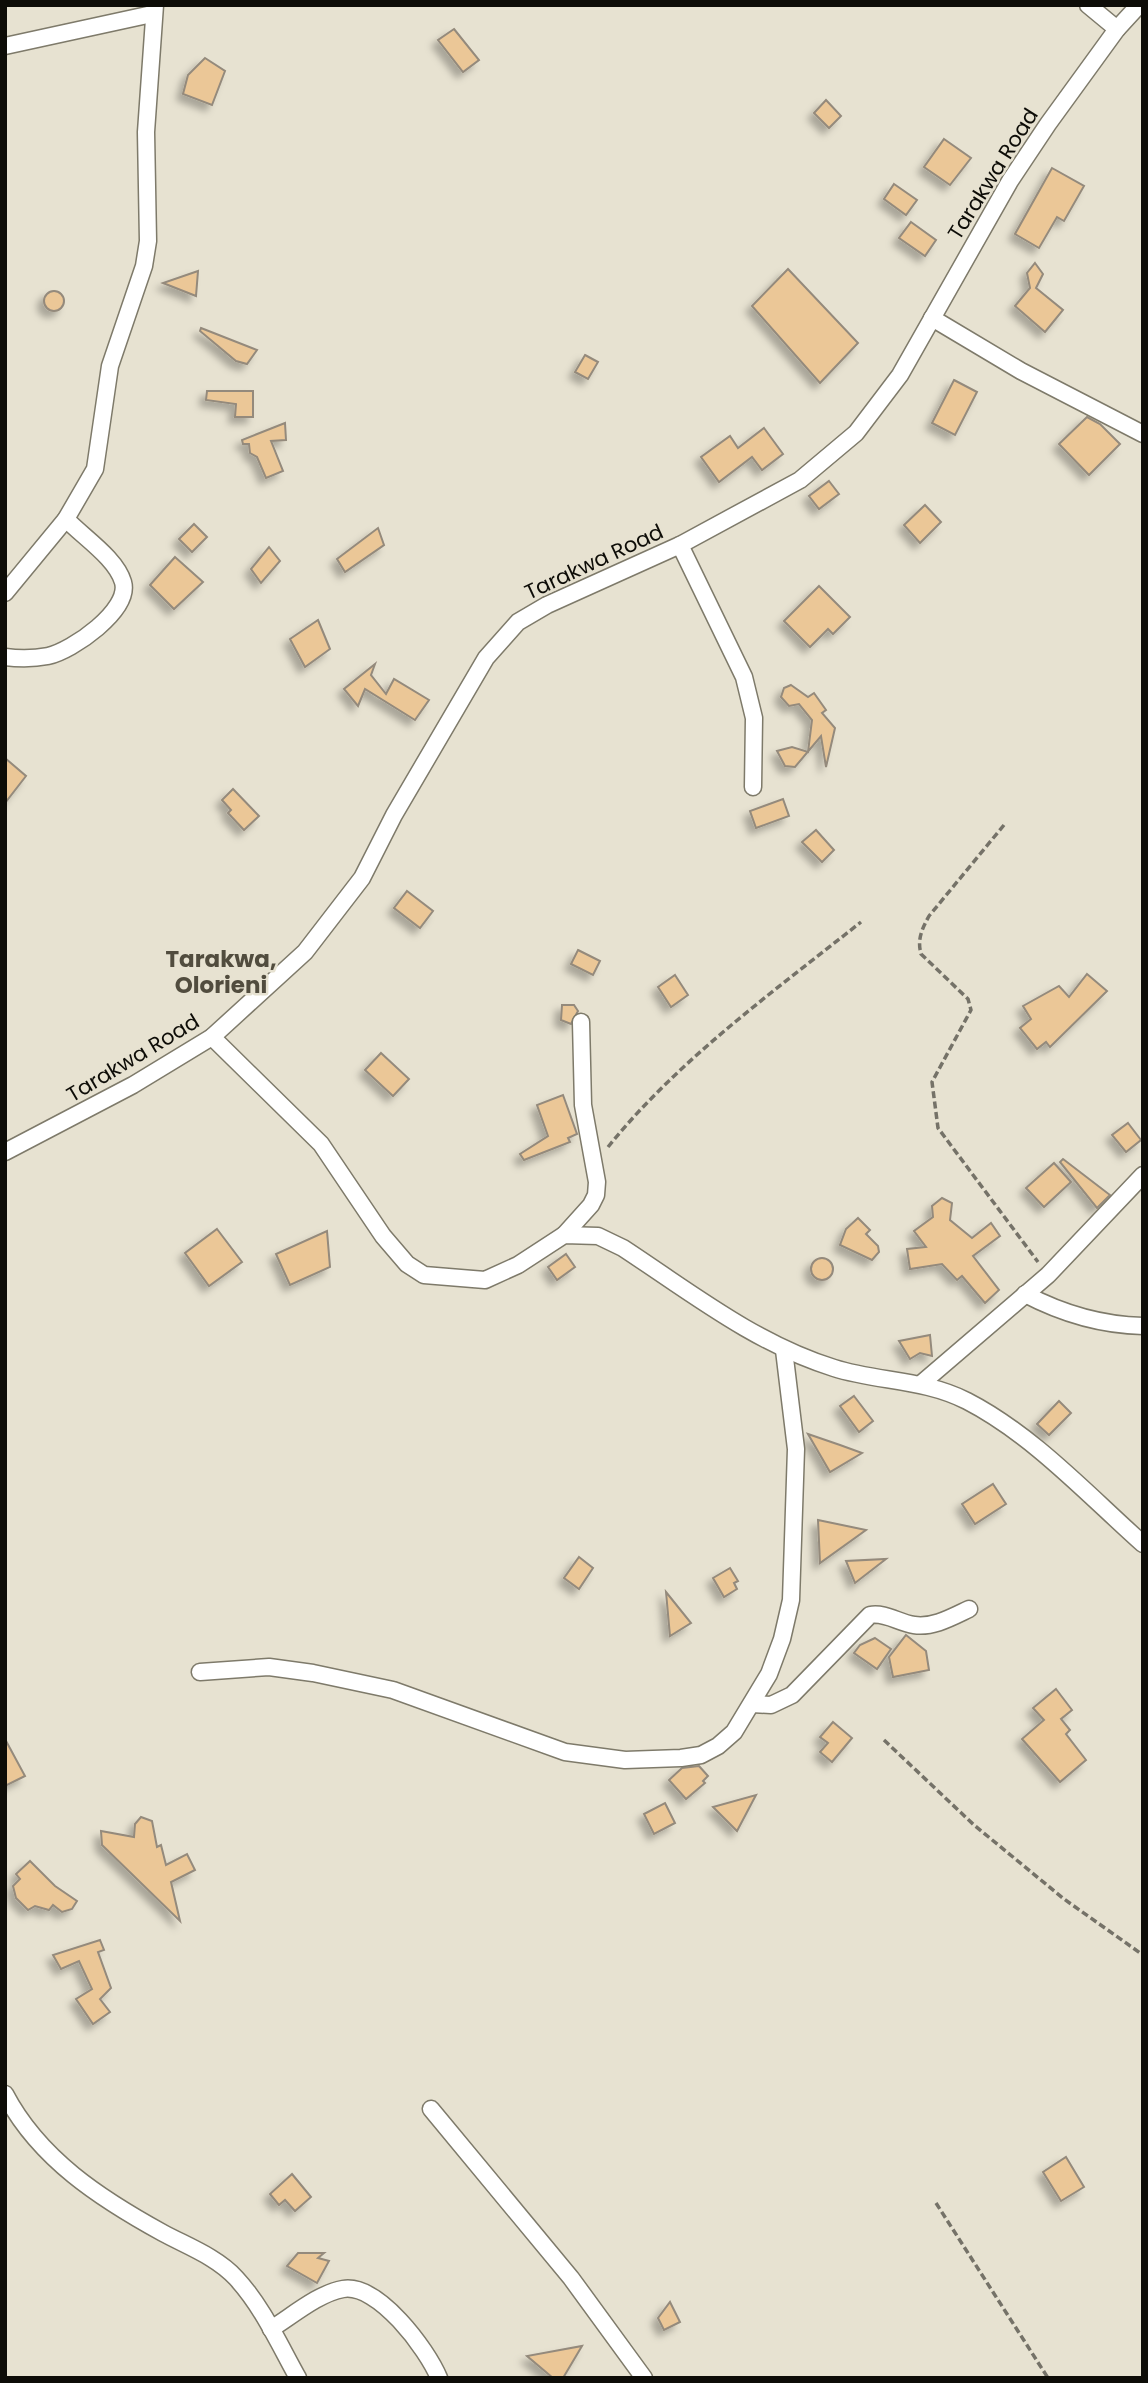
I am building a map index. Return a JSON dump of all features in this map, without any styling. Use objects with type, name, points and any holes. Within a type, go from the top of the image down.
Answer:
[{"type":"street","points":[[1088,5],[1117,29]]},
{"type":"street","name":"Tarakwa Road","points":[[5,1153],[133,1085],[212,1037],[305,951],[362,878],[394,815],[461,698],[499,640],[519,622],[547,605],[680,545],[800,480],[856,433],[900,375],[1010,181],[1117,29],[1139,5]]},
{"type":"street","points":[[5,46],[153,9],[146,132],[148,241],[144,266],[110,366],[95,469],[86,489],[66,519],[5,593]]},
{"type":"street","points":[[932,318],[1021,371],[1143,434]]},
{"type":"street","points":[[5,657],[22,660],[51,656],[76,643],[104,622],[120,602],[124,586],[118,570],[66,519]]},
{"type":"street","points":[[680,545],[744,677],[754,718],[753,787]]},
{"type":"street","points":[[212,1037],[321,1144],[383,1236],[407,1264],[424,1275],[485,1280],[518,1265],[564,1235],[596,1195],[583,1105],[581,1023]]},
{"type":"street","points":[[922,1383],[1048,1275],[1143,1175]]},
{"type":"street","points":[[564,1235],[598,1236],[623,1248],[783,1350],[836,1369],[922,1383],[967,1401],[1011,1429],[1143,1544]]},
{"type":"street","points":[[1025,1294],[1077,1317],[1120,1325],[1143,1326]]},
{"type":"street","points":[[200,1672],[269,1667],[393,1690],[565,1752],[625,1760],[701,1755],[718,1746],[734,1732],[752,1704],[782,1639],[791,1600],[796,1449],[783,1350]]},
{"type":"street","points":[[752,1704],[771,1705],[792,1695],[870,1615],[878,1614],[916,1625],[929,1625],[969,1609]]},
{"type":"street","points":[[5,2094],[14,2111],[74,2178],[111,2204],[208,2256],[235,2277],[271,2329],[298,2378]]},
{"type":"street","points":[[431,2109],[548,2250],[644,2378]]},
{"type":"street","points":[[271,2329],[343,2289],[362,2290],[374,2296],[417,2342],[439,2378]]},
{"type":"path","points":[[1004,825],[920,931],[920,954],[968,999],[971,1010],[932,1082],[934,1111],[938,1128],[1048,1275]]},
{"type":"path","points":[[593,1166],[636,1112],[676,1075],[861,922]]},
{"type":"path","points":[[884,1740],[974,1825],[1064,1899],[1143,1955]]},
{"type":"path","points":[[936,2203],[1048,2378]]},
{"type":"building","points":[[454,29],[479,60],[463,72],[438,40]]},
{"type":"building","points":[[205,58],[225,71],[212,105],[183,94],[188,75]]},
{"type":"building","points":[[826,100],[841,116],[829,128],[814,113]]},
{"type":"building","points":[[944,139],[971,158],[950,185],[924,167]]},
{"type":"building","points":[[1052,168],[1084,186],[1064,221],[1057,217],[1039,248],[1015,234]]},
{"type":"building","points":[[894,184],[917,200],[906,215],[884,199]]},
{"type":"building","points":[[911,222],[936,240],[925,256],[899,238]]},
{"type":"building","points":[[1035,263],[1043,274],[1036,288],[1063,310],[1045,332],[1015,306],[1030,288],[1027,273]]},
{"type":"building","points":[[788,269],[858,343],[820,383],[752,306]]},
{"type":"building","points":[[198,271],[196,296],[163,283]]},
{"type":"building","points":[[54,291],[61,294],[64,301],[61,308],[54,311],[47,308],[44,301],[47,294]]},
{"type":"building","points":[[201,328],[257,350],[247,364],[236,361],[200,331]]},
{"type":"building","points":[[585,355],[598,362],[588,379],[575,372]]},
{"type":"building","points":[[954,380],[977,392],[955,435],[932,423]]},
{"type":"building","points":[[207,391],[253,391],[253,417],[235,417],[236,404],[206,400]]},
{"type":"building","points":[[1087,417],[1100,424],[1120,444],[1089,475],[1059,444]]},
{"type":"building","points":[[285,423],[286,440],[271,441],[283,471],[266,478],[257,457],[250,453],[249,444],[243,444],[242,440]]},
{"type":"building","points":[[764,428],[783,454],[762,470],[752,457],[719,482],[701,457],[730,436],[738,448]]},
{"type":"building","points":[[829,481],[839,494],[819,509],[809,496]]},
{"type":"building","points":[[925,505],[941,522],[920,543],[904,525]]},
{"type":"building","points":[[194,524],[207,537],[192,552],[179,539]]},
{"type":"building","points":[[378,528],[384,545],[345,572],[337,559]]},
{"type":"building","points":[[269,547],[280,561],[261,583],[251,569]]},
{"type":"building","points":[[175,557],[203,582],[174,609],[150,585]]},
{"type":"building","points":[[819,586],[850,617],[833,634],[828,629],[810,647],[784,621]]},
{"type":"building","points":[[318,620],[330,649],[305,667],[290,639]]},
{"type":"building","points":[[375,664],[371,675],[386,694],[394,679],[429,700],[415,720],[365,689],[358,706],[344,689]]},
{"type":"building","points":[[791,685],[808,697],[814,693],[826,710],[822,713],[835,728],[826,767],[821,736],[808,751],[812,720],[799,704],[789,706],[781,697],[784,688]]},
{"type":"building","points":[[792,747],[808,752],[795,767],[785,766],[777,751]]},
{"type":"building","points":[[5,758],[26,776],[5,803]]},
{"type":"building","points":[[233,789],[259,816],[244,830],[228,813],[231,810],[222,800]]},
{"type":"building","points":[[783,799],[789,816],[756,828],[750,811]]},
{"type":"building","points":[[816,830],[834,850],[822,862],[802,842]]},
{"type":"building","points":[[407,891],[433,911],[420,928],[394,908]]},
{"type":"building","points":[[578,950],[600,961],[593,975],[571,964]]},
{"type":"building","points":[[1087,974],[1107,991],[1050,1047],[1046,1042],[1037,1049],[1020,1028],[1031,1019],[1023,1006],[1059,986],[1069,997]]},
{"type":"building","points":[[675,975],[688,995],[671,1007],[658,987]]},
{"type":"building","points":[[562,1005],[574,1005],[578,1011],[571,1024],[561,1020]]},
{"type":"building","points":[[381,1053],[409,1079],[393,1096],[365,1070]]},
{"type":"building","points":[[563,1095],[577,1134],[568,1138],[570,1142],[524,1160],[520,1154],[548,1136],[537,1105]]},
{"type":"building","points":[[1128,1123],[1141,1140],[1126,1152],[1112,1135]]},
{"type":"building","points":[[1063,1159],[1110,1195],[1097,1208],[1060,1162]]},
{"type":"building","points":[[1054,1163],[1071,1182],[1044,1207],[1026,1188]]},
{"type":"building","points":[[942,1198],[952,1203],[950,1220],[972,1238],[991,1223],[1000,1236],[973,1256],[999,1290],[985,1303],[962,1276],[957,1280],[942,1264],[910,1269],[907,1249],[926,1247],[914,1231],[933,1217],[932,1206]]},
{"type":"building","points":[[858,1218],[870,1230],[866,1234],[878,1246],[879,1252],[872,1260],[840,1245],[846,1229]]},
{"type":"building","points":[[217,1229],[242,1262],[209,1286],[185,1253]]},
{"type":"building","points":[[327,1231],[330,1267],[290,1285],[276,1254]]},
{"type":"building","points":[[566,1254],[575,1267],[557,1280],[548,1267]]},
{"type":"building","points":[[822,1258],[832,1265],[833,1269],[826,1279],[822,1280],[812,1273],[811,1269],[818,1259]]},
{"type":"building","points":[[930,1335],[932,1356],[920,1353],[910,1359],[899,1341]]},
{"type":"building","points":[[854,1396],[873,1421],[859,1432],[840,1406]]},
{"type":"building","points":[[1059,1401],[1071,1413],[1049,1435],[1037,1424]]},
{"type":"building","points":[[808,1434],[840,1445],[862,1453],[830,1472]]},
{"type":"building","points":[[993,1484],[1006,1504],[975,1524],[962,1504]]},
{"type":"building","points":[[818,1520],[866,1530],[820,1563]]},
{"type":"building","points":[[579,1557],[593,1568],[579,1589],[564,1578]]},
{"type":"building","points":[[886,1559],[855,1583],[846,1561]]},
{"type":"building","points":[[730,1568],[738,1581],[734,1583],[737,1589],[724,1597],[713,1578]]},
{"type":"building","points":[[666,1592],[691,1623],[670,1636]]},
{"type":"building","points":[[906,1635],[926,1651],[929,1670],[893,1677],[889,1657]]},
{"type":"building","points":[[875,1638],[891,1649],[877,1669],[854,1653],[860,1645]]},
{"type":"building","points":[[1056,1689],[1072,1710],[1061,1719],[1070,1730],[1066,1734],[1086,1760],[1060,1782],[1022,1739],[1044,1720],[1033,1708]]},
{"type":"building","points":[[833,1722],[852,1738],[832,1762],[820,1752],[828,1743],[820,1737]]},
{"type":"building","points":[[5,1739],[25,1776],[5,1786]]},
{"type":"building","points":[[699,1766],[708,1776],[703,1781],[705,1783],[686,1799],[669,1780],[682,1768]]},
{"type":"building","points":[[756,1795],[737,1831],[713,1807]]},
{"type":"building","points":[[665,1803],[675,1823],[654,1834],[644,1814]]},
{"type":"building","points":[[141,1817],[152,1821],[157,1847],[161,1845],[166,1865],[187,1854],[195,1870],[171,1882],[180,1921],[102,1845],[101,1831],[134,1837],[135,1824]]},
{"type":"building","points":[[30,1861],[55,1886],[77,1901],[72,1909],[62,1912],[53,1905],[49,1910],[35,1906],[28,1910],[16,1898],[13,1886],[20,1879],[16,1874]]},
{"type":"building","points":[[100,1940],[104,1950],[98,1952],[111,1988],[100,1999],[110,2012],[93,2024],[76,1999],[92,1989],[79,1961],[61,1969],[53,1955]]},
{"type":"building","points":[[1066,2157],[1084,2187],[1061,2201],[1043,2172]]},
{"type":"building","points":[[292,2174],[311,2197],[295,2211],[285,2200],[279,2205],[270,2194]]},
{"type":"building","points":[[298,2253],[324,2253],[318,2258],[329,2261],[317,2283],[287,2266]]},
{"type":"building","points":[[670,2302],[680,2322],[664,2330],[658,2318]]},
{"type":"building","points":[[582,2346],[563,2378],[553,2378],[527,2356]]},
{"type":"district","name":"Tarakwa, Olorieni","points":[[221,972]]}]
